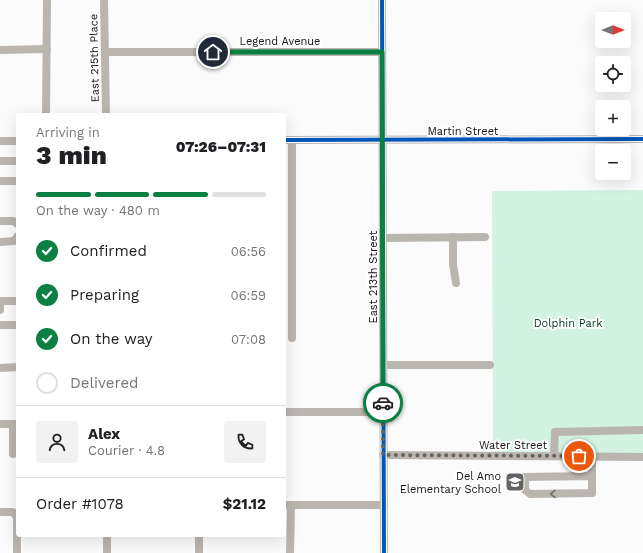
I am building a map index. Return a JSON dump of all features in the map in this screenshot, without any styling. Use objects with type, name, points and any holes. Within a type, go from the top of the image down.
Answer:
[{"type":"street","points":[[46,113],[47,0]]},
{"type":"street","name":"East 215th Place","points":[[104,0],[106,113]]},
{"type":"street","name":"East 213th Street","points":[[382,0],[384,553]]},
{"type":"street","points":[[0,50],[47,49]]},
{"type":"street","name":"Legend Avenue","points":[[105,52],[382,52]]},
{"type":"street","name":"Martin Street","points":[[288,140],[643,139]]},
{"type":"street","points":[[288,140],[292,338]]},
{"type":"street","points":[[0,141],[16,141]]},
{"type":"street","points":[[0,161],[16,161]]},
{"type":"street","points":[[0,181],[16,181]]},
{"type":"street","points":[[0,221],[12,221],[16,223]]},
{"type":"street","points":[[453,237],[453,264],[456,283]]},
{"type":"street","points":[[384,238],[485,237]]},
{"type":"street","points":[[0,242],[14,241],[16,238]]},
{"type":"street","points":[[0,310],[0,301],[16,301]]},
{"type":"street","points":[[0,325],[16,325]]},
{"type":"street","points":[[384,365],[490,365]]},
{"type":"street","points":[[0,368],[16,367]]},
{"type":"street","points":[[286,412],[383,412]]},
{"type":"street","points":[[0,424],[16,424],[13,454]]},
{"type":"street","points":[[554,456],[555,432],[643,430]]},
{"type":"street","name":"Water Street","points":[[383,455],[643,457]]},
{"type":"street","points":[[592,456],[592,476],[592,493],[530,494],[526,492],[525,488],[525,477],[592,476]]},
{"type":"street","points":[[290,553],[288,505],[384,505]]},
{"type":"street","points":[[0,512],[13,512],[16,516]]},
{"type":"street","points":[[16,537],[16,553]]},
{"type":"street","points":[[107,537],[107,553]]},
{"type":"street","points":[[199,537],[199,553]]},
{"type":"green space","name":"Dolphin Park","points":[[643,190],[643,456],[493,455],[492,191]]},
{"type":"cycle path","points":[[382,0],[384,553]]},
{"type":"cycle path","points":[[286,140],[643,139]]},
{"type":"way so far","points":[[383,403],[383,455],[579,456]]},
{"type":"place","name":"Del Amo Elementary School","points":[[515,482]]},
{"type":"route","points":[[213,52],[382,52],[384,224],[383,403]]}]
